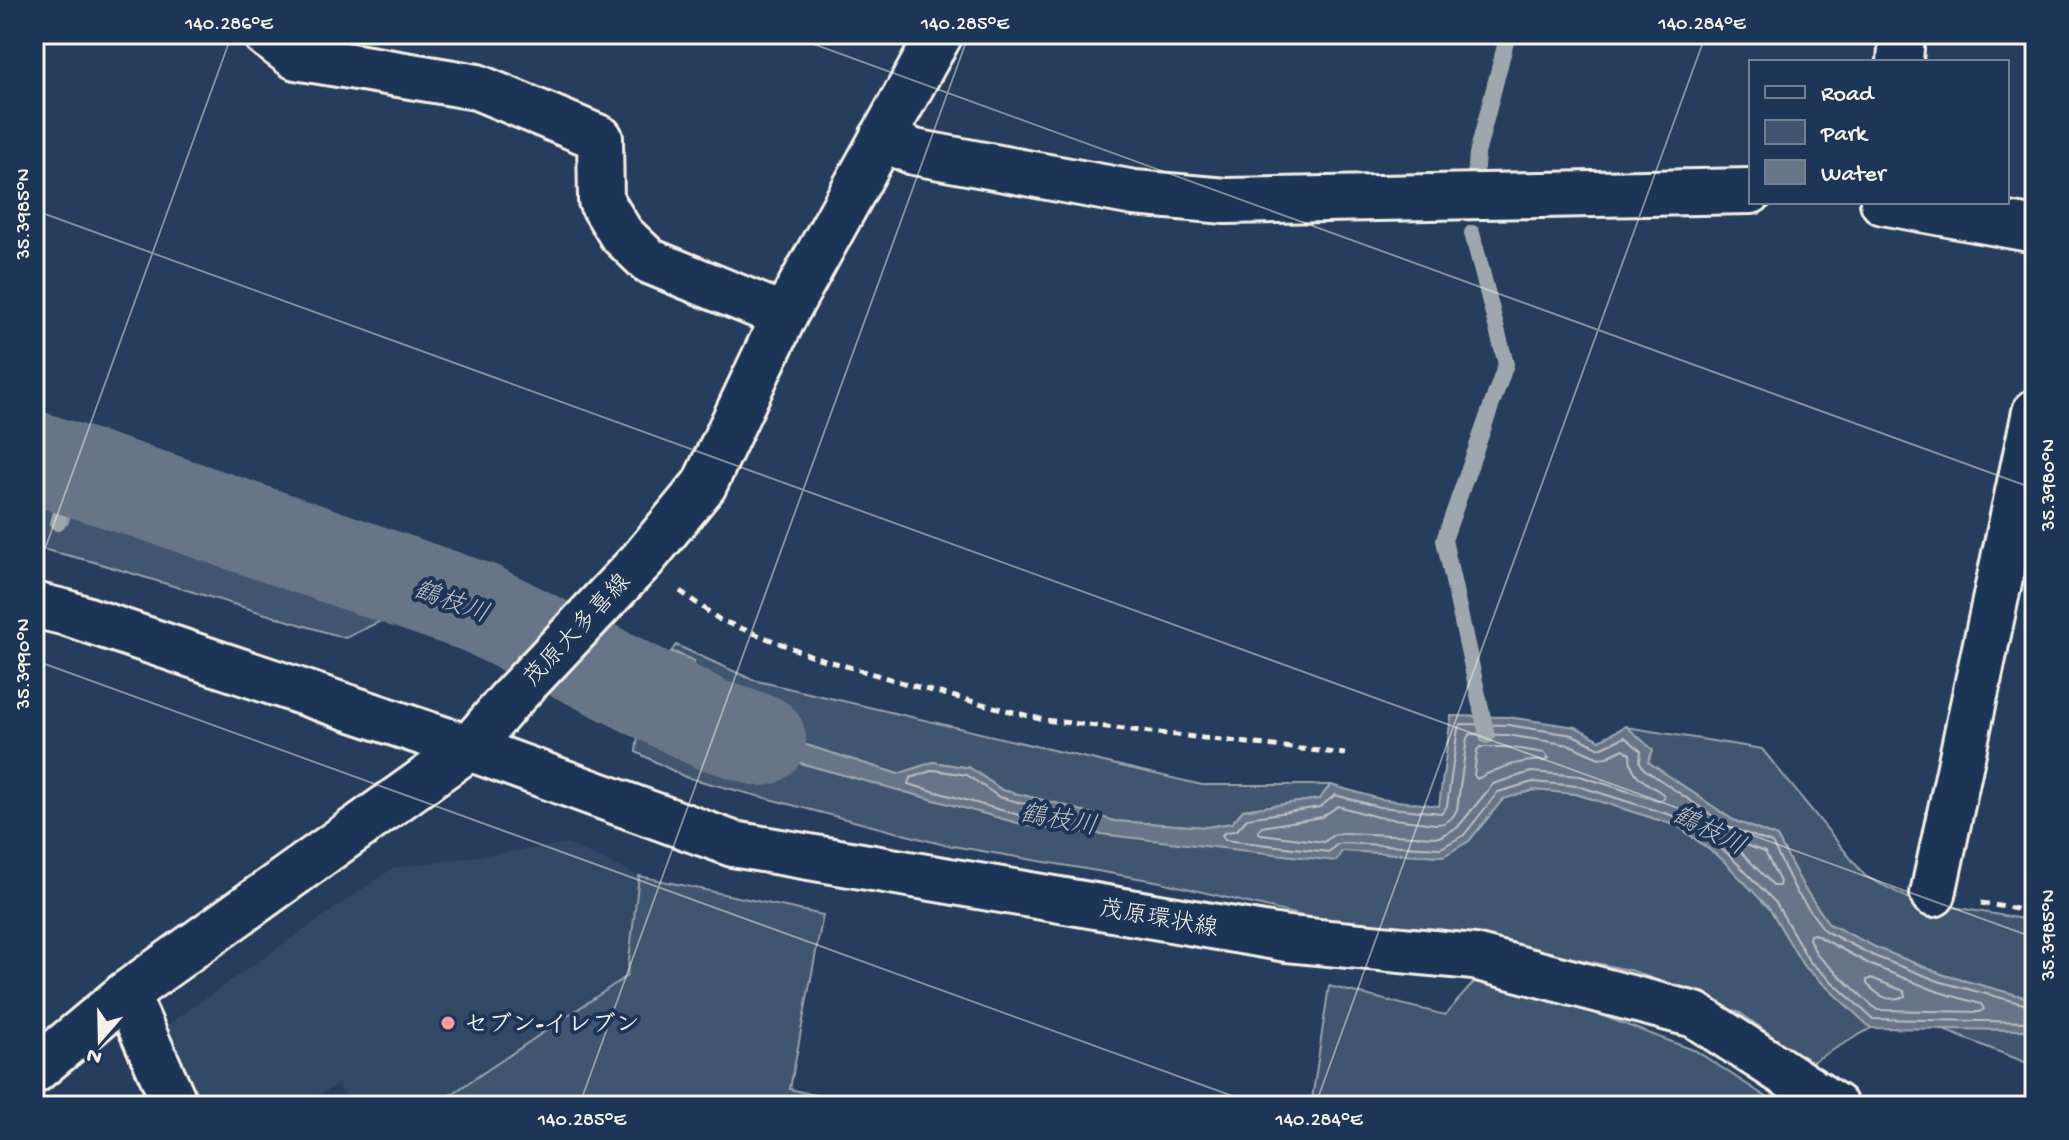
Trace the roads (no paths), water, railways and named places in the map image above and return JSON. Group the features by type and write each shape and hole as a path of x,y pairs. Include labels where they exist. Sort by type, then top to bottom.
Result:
{"main road":[{"path":"265,34 296,57 477,87 600,138 601,201 630,243 649,261 784,316"},
{"name":"茂原大多喜線","path":"35,1067 126,994 469,748 508,702 643,559 704,485 784,316 940,34"},
{"path":"1900,60 1902,34"},
{"path":"882,138 914,152 1118,190 1226,201 1749,191"},
{"path":"1894,204 2035,230"},
{"path":"1933,894 2035,412"},
{"name":"茂原環状線","path":"34,605 67,613 469,748 733,844 1287,939 1474,957 1695,1015 1835,1106"},
{"path":"126,994 176,1106"}],"water":[{"path":"671,651 694,661 688,678 709,708 746,726 898,774 933,762 970,768 1002,790 1114,821 1207,827 1232,823 1243,810 1319,799 1331,785 1380,799 1439,806 1451,716 1508,717 1576,727 1600,740 1626,726 1653,750 1648,762 1733,820 1777,837 1804,888 1829,924 1877,948 1944,975 2035,1000 2035,1030 1871,1028 1803,965 1770,909 1723,860 1678,826 1576,794 1534,790 1503,799 1469,841 1443,856 1342,851 1336,861 1029,826 640,719 646,678"}],"waterway":[{"path":"1475,178 1477,154 1508,34"},
{"path":"1472,233 1506,364 1444,540 1487,736"},
{"name":"鶴枝川","path":"34,457 479,608 710,724 760,740"},
{"path":"58,523 74,470"}],"place":[{"name":"セブン-イレブン","path":"448,1023"}]}
